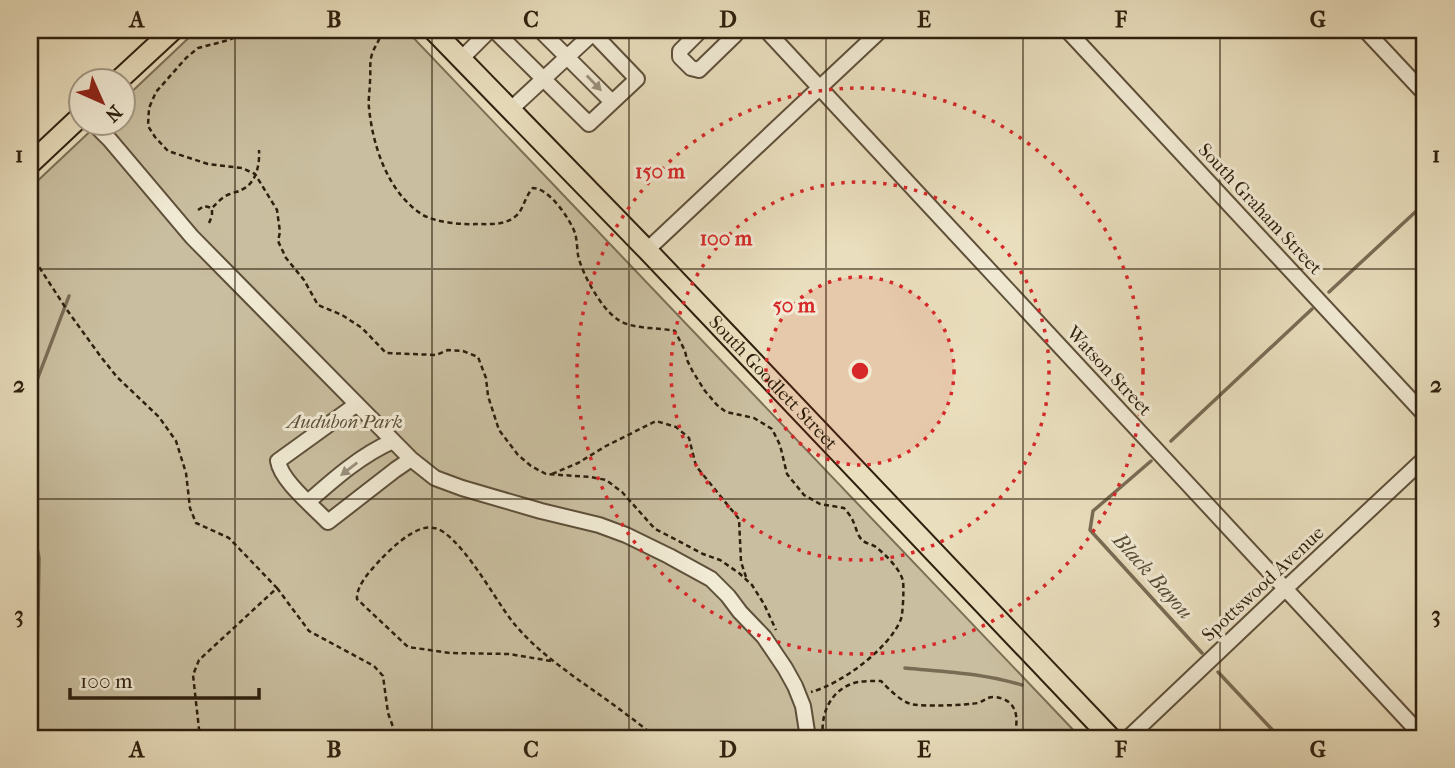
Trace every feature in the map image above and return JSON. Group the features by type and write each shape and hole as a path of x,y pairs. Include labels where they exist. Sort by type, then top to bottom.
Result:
{"main road":[{"path":"134,66 173,30"},
{"name":"South Goodlett Street","path":"433,30 647,250 1111,738"},
{"path":"30,163 66,130"}],"street":[{"path":"461,59 492,30 544,79 589,124 637,79 591,31 568,57 544,79 511,109"},
{"path":"540,30 612,102"},
{"path":"701,30 680,51 680,57 691,68 699,70 735,35 735,30"},
{"name":"Watson Street","path":"766,30 1424,738"},
{"path":"647,250 881,30"},
{"name":"South Graham Street","path":"1067,30 1425,415"},
{"path":"1365,30 1425,94"},
{"path":"106,136 192,237 411,459 435,478 541,511 599,525 669,555 711,579 764,637 780,660 803,706 808,738"},
{"path":"357,404 278,461 278,466 285,476 308,502 328,522 411,459"},
{"path":"308,502 359,460 393,441"},
{"name":"Spottswood Avenue","path":"1128,738 1425,458"}],"path":[{"path":"250,30 229,40 198,48 156,92 149,108 148,127 168,151 208,164 242,168 255,174 276,210 280,232 278,241 286,258 318,305 342,315 362,328 386,353 436,355 448,350 463,351 478,357 499,430 518,455 547,474 607,480 622,492 654,529 720,560 752,585 776,627 777,634"},
{"path":"381,30 369,65 369,106 382,161 397,191 425,216 470,225 494,225 514,217 533,188 539,188 548,194 559,206 575,233 578,257 587,277 609,311 618,320 634,326 675,331 687,360 705,391 717,405 726,412 754,418 772,429 780,445 787,474 804,495 820,503 844,508 863,541 876,547 898,571 903,582 902,617 890,636 846,676 823,689 806,693"},
{"path":"209,223 212,208 228,194 244,190 251,183 258,168 259,150"},
{"path":"198,209 204,206 212,208"},
{"path":"30,253 101,357 117,377 159,418 176,441 186,473 190,508 196,523 229,538 276,588 309,631 374,666 383,676 388,713 397,738"},
{"path":"551,474 578,463 656,421 676,427 689,438 696,466 739,519 741,562 747,581"},
{"path":"551,661 509,654 450,653 408,647 357,599 356,594 375,566 394,546 420,529 435,528 458,544 510,619 551,661 657,738"},
{"path":"200,738 192,675 199,660 276,588"},
{"path":"823,738 822,719 828,702 841,690 857,682 881,681 911,704 978,703 990,697 1002,699 1013,706 1017,714 1017,730 1013,738"},
{"path":"835,682 841,690"}],"green space":[{"name":"Audubon Park","path":"197,30 406,30 1081,738 30,738 30,188 85,136 136,136 136,88"}],"waterway":[{"name":"Black Bayou","path":"1329,292 1425,203"},
{"path":"30,405 69,296"},
{"name":"Black Bayou","path":"1171,441 1312,309"},
{"name":"Black Bayou","path":"1151,461 1093,511 1090,530 1202,653"},
{"path":"30,511 39,558 37,675 30,682"},
{"path":"905,668 978,675 1022,685"},
{"name":"Black Bayou","path":"1218,672 1280,738"}]}
